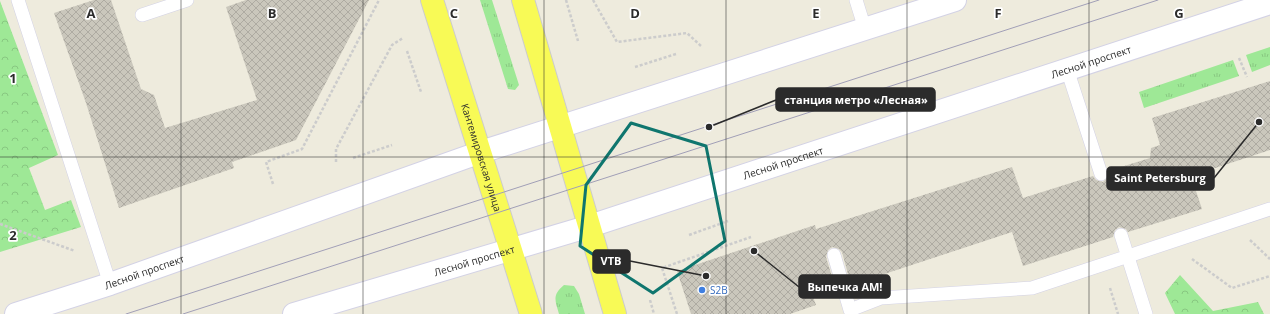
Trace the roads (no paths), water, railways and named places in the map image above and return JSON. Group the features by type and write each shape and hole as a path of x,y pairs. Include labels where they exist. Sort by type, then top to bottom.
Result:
{"main road":[{"name":"Кантемировская улица","path":"432,0 532,314"},
{"path":"523,0 615,314"},
{"name":"Лесной проспект","path":"16,314 110,284 481,152 955,0"},
{"name":"Лесной проспект","path":"294,314 590,226 1270,3"}],"lane":[{"path":"18,0 110,284"},
{"path":"142,15 187,0"},
{"path":"856,0 865,29"},
{"path":"1068,69 1101,174"},
{"path":"834,255 844,312 881,298 1032,288 1270,209"},
{"path":"1121,235 1146,314"}],"tram line":[{"path":"126,314 1099,0"},
{"path":"183,314 1158,0"}],"place":[{"name":"Saint Petersburg","path":"1259,122"},
{"name":"станция метро «Лесная»","path":"709,127"},
{"name":"Выпечка АМ!","path":"754,251"},
{"name":"VTB","path":"706,276"},
{"name":"S2B","path":"702,290"}]}
